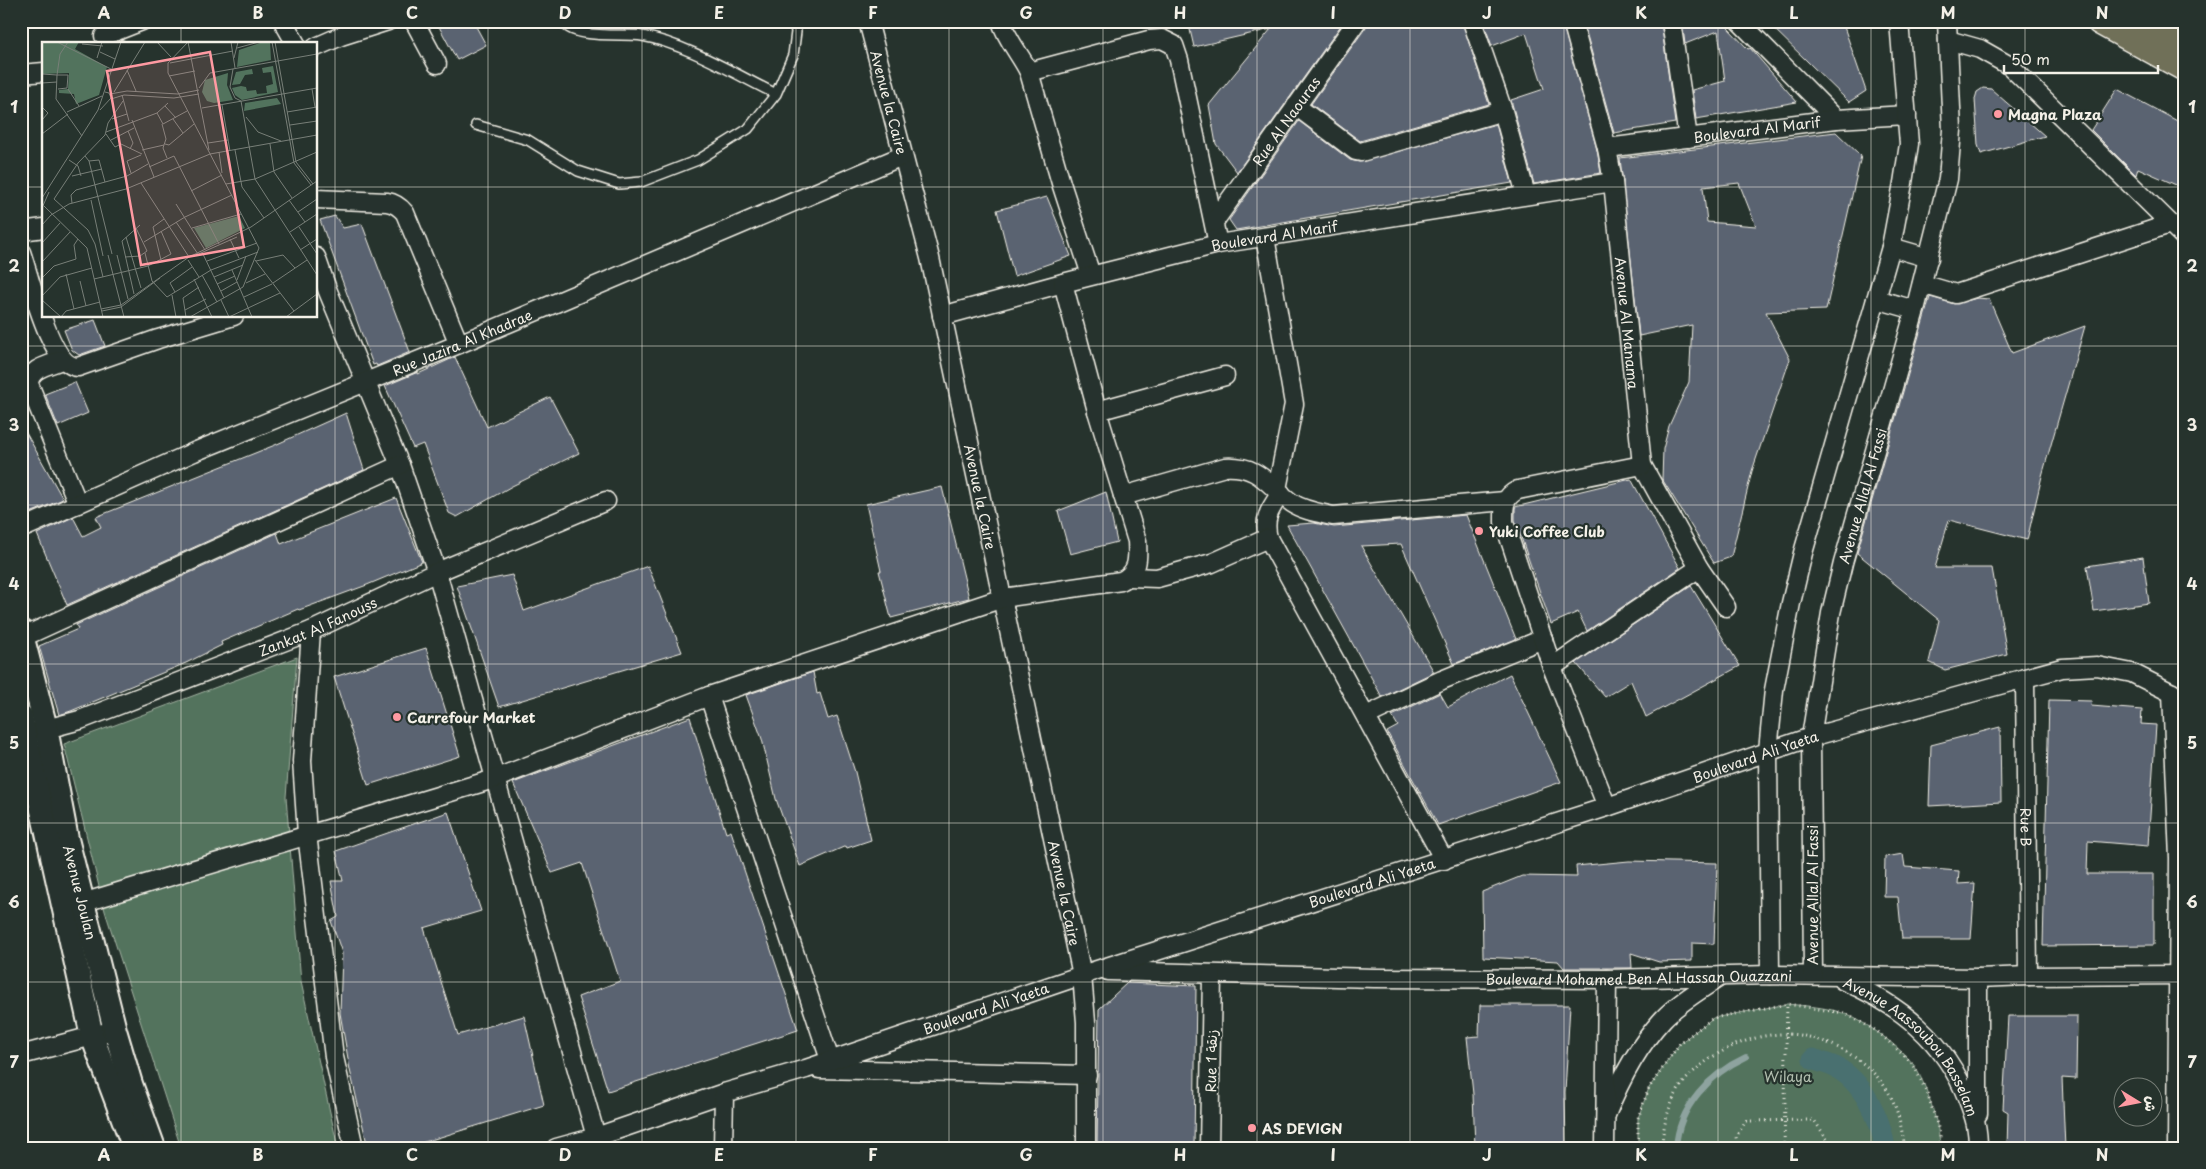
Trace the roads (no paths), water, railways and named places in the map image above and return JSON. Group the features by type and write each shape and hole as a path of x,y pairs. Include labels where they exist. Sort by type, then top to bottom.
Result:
{"main road":[{"path":"2101,21 2185,67"},
{"path":"2154,21 2185,37"}],"street":[{"path":"104,34 142,21"},
{"path":"283,21 295,42"},
{"path":"318,45 388,21"},
{"path":"414,21 437,64"},
{"name":"Avenue la Caire","path":"868,21 930,258 1003,598 1088,973 1086,1148"},
{"path":"1001,21 1007,37 1029,72 1061,183 1091,275"},
{"name":"Rue Al Naouras","path":"1214,222 1357,21"},
{"path":"1472,21 1503,111 1526,195"},
{"name":"Avenue Al Manama","path":"1572,21 1607,148 1613,182 1642,465 1699,568 1726,607"},
{"path":"1671,21 1688,138"},
{"path":"1739,21 1836,119"},
{"path":"1770,975 1768,752 1774,690 1791,603 1891,247 1909,144 1899,21"},
{"name":"Avenue Allal Al Fassi","path":"1812,975 1811,737 1831,613 1843,563 1915,310 1948,179 1952,130 1947,21"},
{"path":"1029,72 1149,40 1162,39 1174,45 1179,60 1218,244"},
{"path":"1948,40 1980,49 2010,66 2185,238"},
{"path":"21,74 42,72"},
{"path":"1296,106 1356,151 1360,152 1369,151 1503,111"},
{"name":"Boulevard Al Marif","path":"1607,148 1836,119 1907,116"},
{"name":"Rue Jazira Al Khadrae","path":"21,529 194,452 459,344 902,156"},
{"name":"Boulevard Al Marif","path":"942,316 1091,275 1218,244 1613,182"},
{"path":"318,199 387,202 398,205 402,209 408,219 459,344"},
{"path":"1922,284 1956,294 2170,224"},
{"path":"21,231 42,228"},
{"path":"1265,237 1294,404 1279,491 1266,515 1265,528 1268,538 1444,860"},
{"path":"1891,247 1929,258"},
{"path":"21,252 42,318"},
{"path":"318,268 322,290 400,465 437,572 596,1137"},
{"path":"1063,283 1097,412 1137,541 1138,555 1135,569 1130,577"},
{"path":"1876,299 1915,310"},
{"path":"42,318 56,351 62,360 68,366 78,367 158,339 227,318"},
{"path":"62,360 35,371 29,378 29,384 78,504"},
{"path":"1097,412 1225,376"},
{"path":"22,635 400,465"},
{"path":"1607,806 1552,667 1504,522 1505,500 1510,494 1518,490 1642,465"},
{"path":"1123,496 1225,467 1238,466 1258,473 1293,504 1312,512 1333,516 1505,500"},
{"name":"Zankat Al Fanouss","path":"31,727 80,720 310,631 437,572 606,502"},
{"path":"74,906 494,778 709,696 1003,598 1121,581 1130,577 1157,578 1212,563 1268,538"},
{"path":"1552,667 1699,568"},
{"path":"310,631 302,761 307,834 334,1057 354,1148"},
{"name":"Avenue Joulan","path":"22,635 31,727 74,906 131,1084 154,1148"},
{"path":"1366,716 1468,668 1543,639"},
{"name":"Boulevard Ali Yaeta","path":"556,1148 596,1137 724,1092 806,1068 1088,973 1444,860 1811,737 2025,678 2062,668 2097,666 2132,674 2172,692 2185,706"},
{"name":"Rue B","path":"2025,678 2028,976"},
{"path":"2172,692 2179,858 2181,976 2177,1148"},
{"path":"709,696 830,1060"},
{"name":"Avenue Joulan","path":"74,906 92,1036 134,1148"},
{"name":"Boulevard Mohamed Ben Al Hassan Ouazzani","path":"1088,973 1374,978 1607,979 1770,975 1978,978 2028,976 2181,976"},
{"name":"Rue 1 زنقة","path":"1209,1148 1212,975"},
{"path":"1606,1115 1623,1076 1640,1048 1663,1019 1721,976"},
{"name":"Avenue Aassoubou Basselam","path":"1833,976 1870,992 1899,1010 1946,1055 1964,1088 1978,1127"},
{"name":"Avenue Aassoubou Basselam","path":"1978,978 1978,1148"},
{"path":"1605,1148 1607,979"},
{"path":"21,1055 115,1030"},
{"path":"806,1068 1087,1076"},
{"path":"723,1148 724,1092"}],"lane":[{"path":"562,21 571,30 581,33 639,35 654,38 674,45 776,94"},
{"path":"476,125 528,140 578,171 618,184 641,182 698,160 748,129 776,94 793,55 796,32 794,21"}],"waterway":[{"path":"1676,1148 1678,1133 1683,1119 1699,1093 1721,1072 1746,1057"},
{"path":"1813,1059 1835,1067 1854,1081 1875,1113 1885,1148"}],"place":[{"name":"Magna Plaza","path":"1998,114"},
{"name":"Yuki Coffee Club","path":"1479,531"},
{"name":"Carrefour Market","path":"397,717"},
{"name":"AS DEVIGN","path":"1252,1128"}],"park label":[{"name":"Wilaya","path":"1788,1076"}]}
